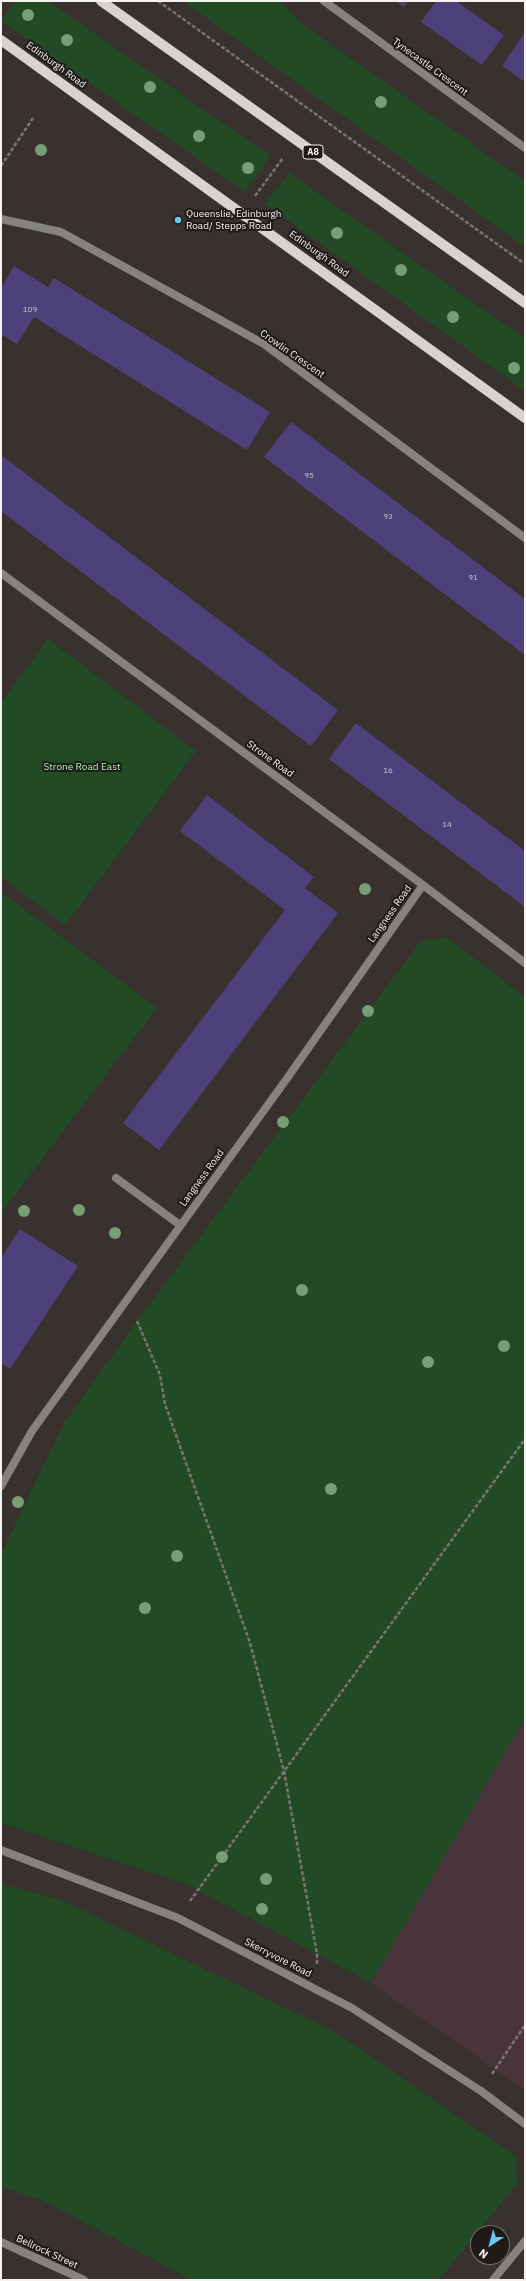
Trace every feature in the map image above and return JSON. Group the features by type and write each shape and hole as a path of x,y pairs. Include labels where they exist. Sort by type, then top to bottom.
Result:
{"main road":[{"name":"A8","path":"101,1 525,303"},
{"name":"Edinburgh Road","path":"1,40 525,418"}],"street":[{"name":"Tynecastle Crescent","path":"324,1 525,148"},
{"name":"Crowlin Crescent","path":"1,219 61,232 264,344 525,538"},
{"name":"Strone Road","path":"1,573 423,885 525,963"},
{"name":"Langness Road","path":"1,1486 32,1431 423,885"},
{"path":"116,1178 180,1225"},
{"name":"Skerryvore Road","path":"1,1850 178,1918 352,2008 481,2091 525,2124"},
{"path":"493,2280 525,2240"},
{"name":"Bellrock Street","path":"1,2242 84,2280"}],"path":[{"path":"158,1 525,264"},
{"path":"1,166 33,118"},
{"path":"242,214 296,140"},
{"path":"128,1297 160,1376 165,1404 250,1643 284,1771 317,1954 317,1990"},
{"path":"178,1918 525,1439"},
{"path":"481,2091 525,2025"}],"shaded area":[{"path":"525,1718 525,2090 371,1983"}],"green space":[{"path":"16,1 48,1 270,156 245,192 1,21"},
{"path":"183,1 279,1 302,24 525,181 525,247"},
{"path":"289,173 525,339 525,391 265,204"},
{"name":"Strone Road East","path":"48,639 196,751 65,925 1,877 1,703"},
{"path":"1,892 157,1008 1,1213"},
{"path":"446,937 525,997 525,1718 371,1983 186,1884 1,1823 1,1554 64,1423 137,1321 420,942"},
{"path":"1,1884 59,1899 333,2031 516,2156 517,2184 484,2225 470,2225 470,2242 439,2280 192,2280 44,2201 1,2187"}],"building":[{"path":"395,1 408,1 404,7"},
{"path":"436,1 456,1 504,35 482,65 421,22"},
{"path":"523,35 525,36 525,82 502,66"},
{"path":"14,266 48,287 54,278 270,412 247,450 34,317 17,344 1,334 1,288"},
{"path":"291,422 525,599 525,655 264,457"},
{"path":"1,455 338,710 311,746 1,511"},
{"path":"356,723 525,851 525,907 329,759"},
{"path":"207,795 314,877 305,888 338,913 159,1150 123,1123 285,910 180,831"},
{"path":"20,1229 78,1266 10,1369 1,1363 1,1258"}],"place":[{"name":"Queenslie, Edinburgh Road/ Stepps Road","path":"178,220"}]}
